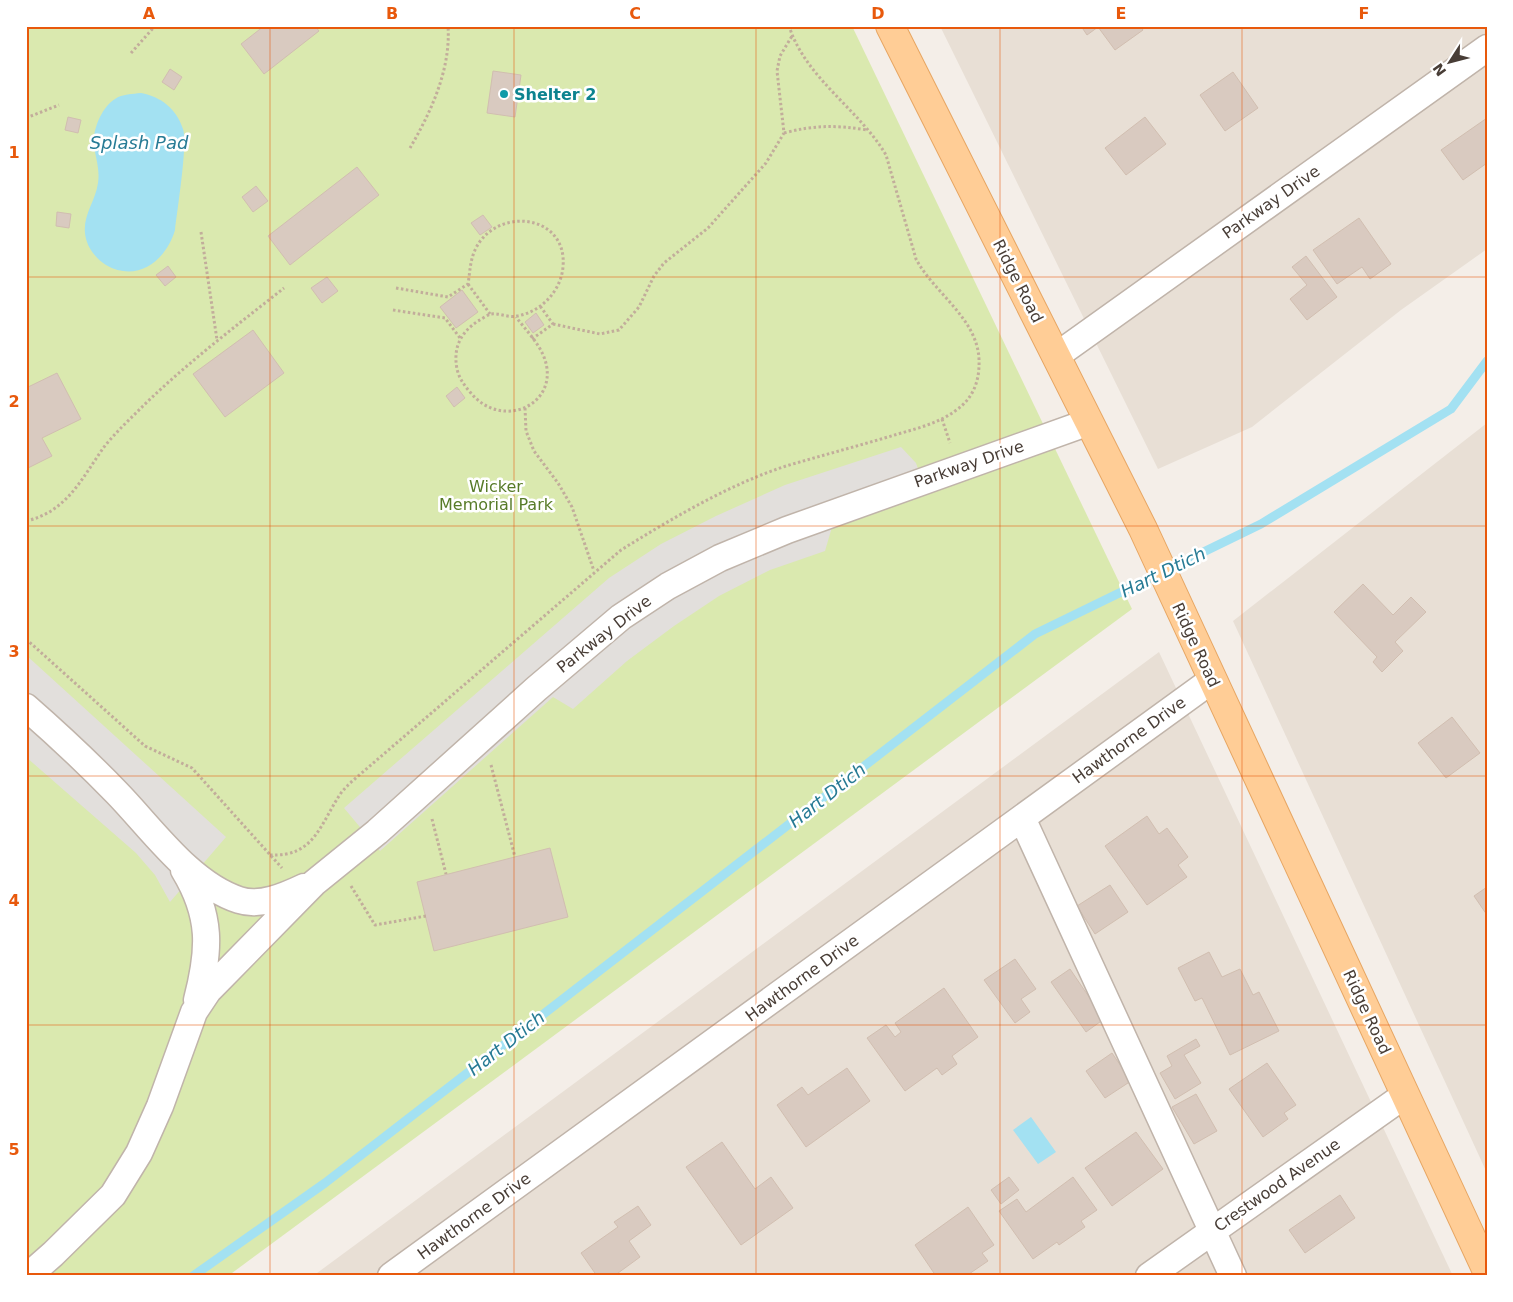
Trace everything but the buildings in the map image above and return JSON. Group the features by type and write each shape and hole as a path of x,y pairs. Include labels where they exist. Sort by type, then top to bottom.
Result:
{"main road":[{"name":"Ridge Road","path":"890,26 1143,529 1487,1271"}],"street":[{"name":"Parkway Drive","path":"1056,356 1487,48"},
{"name":"Parkway Drive","path":"307,886 337,866 621,617 668,586 720,558 844,508 1089,422"},
{"name":"Hawthorne Drive","path":"392,1276 1212,680"},
{"path":"26,707 80,754 208,886 240,900 266,901 307,886"},
{"path":"1022,818 1233,1276"},
{"path":"28,1276 113,1195 139,1154 150,1130 194,1012 206,966 206,925 196,889 173,852"},
{"path":"194,1012 208,991 307,886"},
{"name":"Crestwood Avenue","path":"1149,1276 1405,1094"}],"path":[{"path":"131,53 156,26"},
{"path":"410,148 435,98 446,55 448,26"},
{"path":"270,855 282,856 309,845 318,834 343,791 594,571 621,550 712,498 784,467 942,419 967,401 976,388 979,375 979,358 976,342 970,328 924,274 916,259 886,155 878,141 818,76 792,36 789,26"},
{"path":"540,306 553,324 600,334 619,330 639,307 654,276 664,263 722,214 766,163 784,133 777,71 780,56 792,36"},
{"path":"26,118 58,105"},
{"path":"784,133 810,126 833,126 867,130"},
{"path":"490,314 468,284 471,260 481,241 502,224 510,221 529,221 553,234 563,256 559,286 540,306 516,317 490,314 466,330 460,338 456,352 458,374 475,398 483,405 500,411 516,411 525,408 538,397 546,380 544,358 516,317"},
{"path":"201,232 217,341"},
{"path":"396,288 448,297 468,284"},
{"path":"26,520 47,514 62,504 79,486 104,447 120,428 159,390 284,288"},
{"path":"393,310 445,318 460,338"},
{"path":"532,339 553,324"},
{"path":"525,408 526,431 532,446 572,507 594,571"},
{"path":"26,638 145,746 192,768 270,855 307,886"},
{"path":"484,736 515,857"},
{"path":"425,789 446,874"},
{"path":"337,866 375,925 426,916"}],"shaded area":[{"path":"940,26 1487,26 1487,249 1401,310 1252,427 1158,469"},
{"path":"1487,423 1487,1173 1233,621"},
{"path":"901,447 916,463 926,492 832,527 825,551 770,570 719,596 627,661 573,709 553,697 380,851 344,808 609,578 661,544 716,516 785,485"},
{"path":"1159,652 1453,1276 313,1276"},
{"path":"26,655 226,837 170,902 155,875 136,853 26,757"}],"green space":[{"name":"Wicker Memorial Park","path":"26,26 852,26 1132,609 228,1276 26,1276"}],"water":[{"name":"Splash Pad","path":"141,93 155,97 172,109 183,129 183,162 175,230 165,251 149,266 139,270 117,270 97,258 90,249 85,234 86,219 98,183 94,140 96,126 102,113 110,103 124,95"},
{"path":"1031,1117 1056,1152 1038,1164 1013,1130"}],"waterway":[{"name":"Hart Dtich","path":"193,1276 325,1183 1035,634 1261,524 1451,409 1487,361"}],"place":[{"name":"Shelter 2","path":"504,94"}]}
